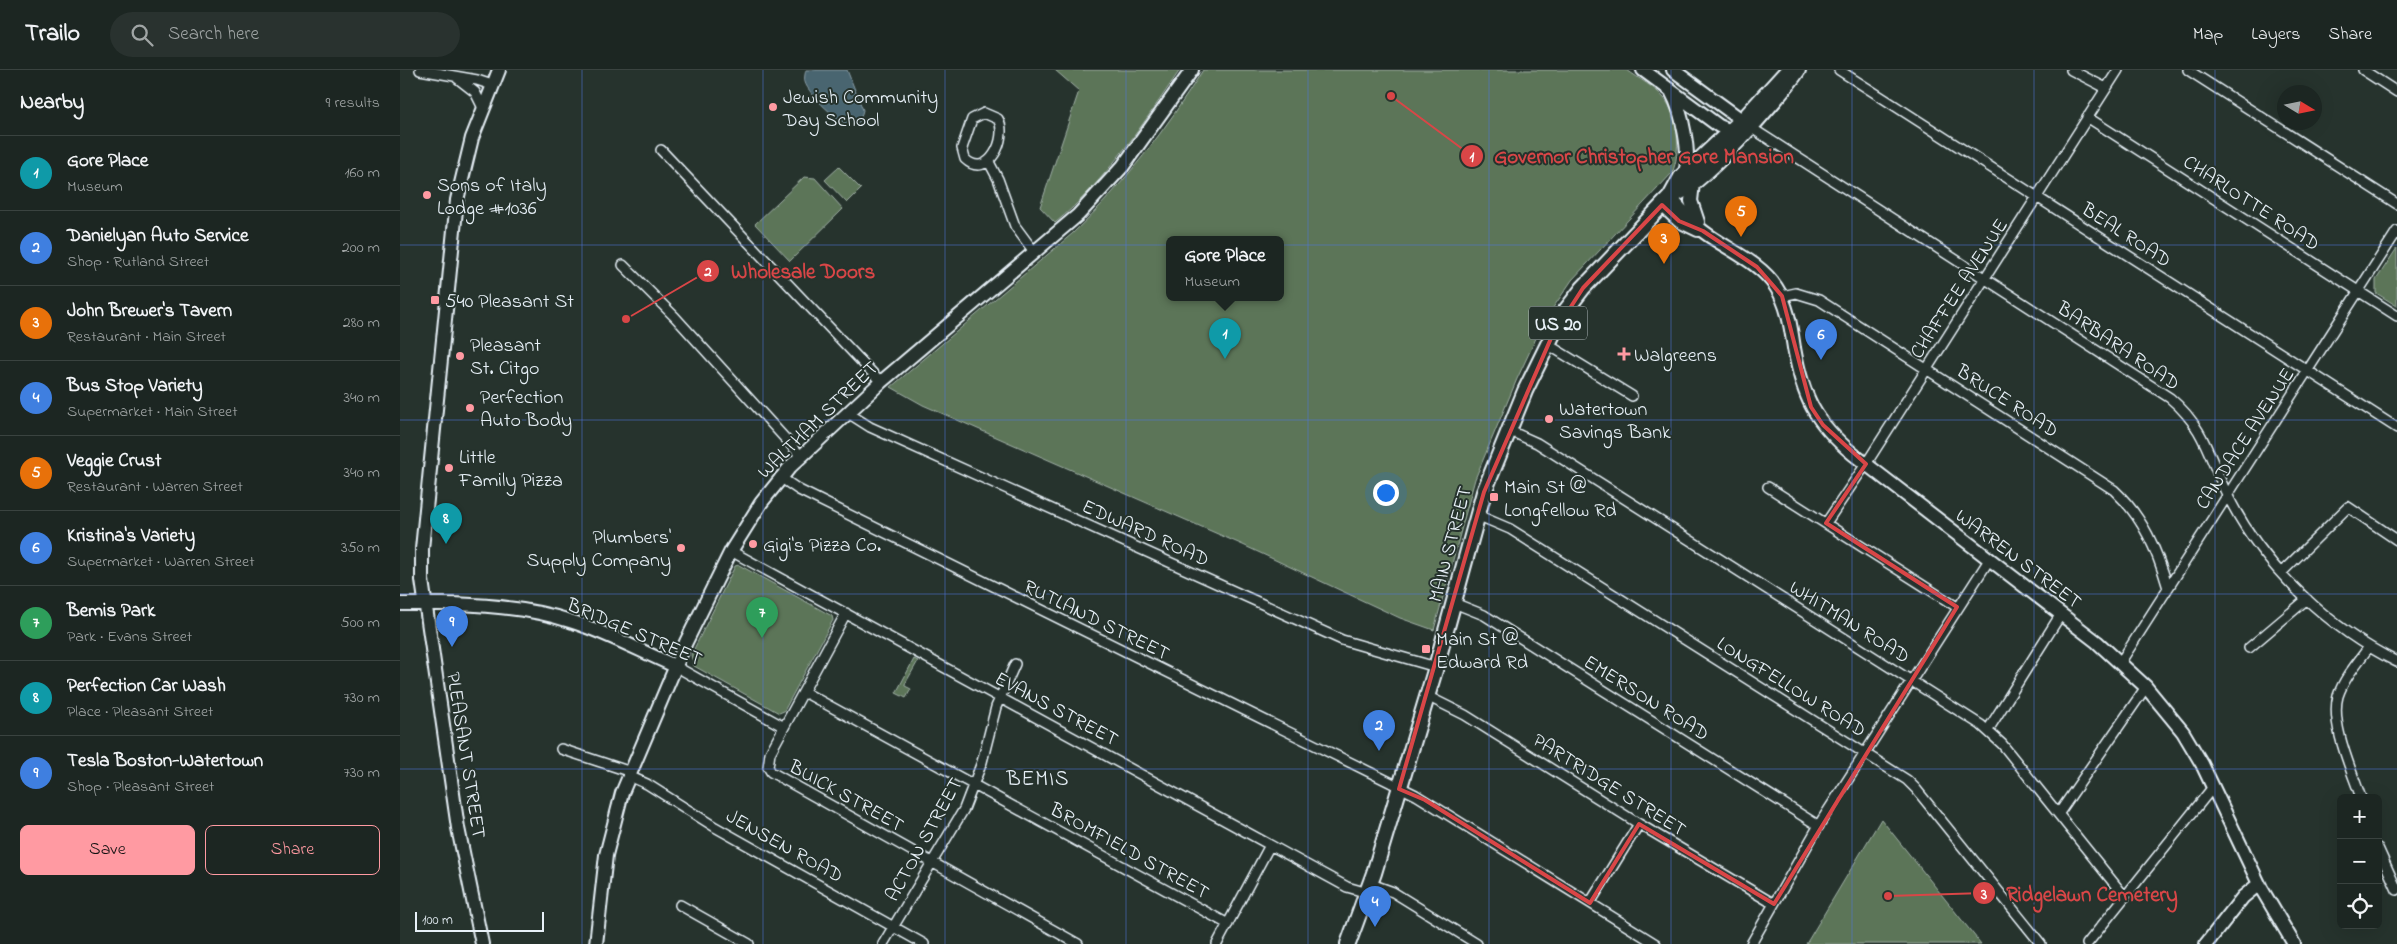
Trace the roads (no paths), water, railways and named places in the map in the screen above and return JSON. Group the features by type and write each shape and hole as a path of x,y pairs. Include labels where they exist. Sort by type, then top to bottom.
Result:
{"main road":[{"name":"MAIN STREET","path":"1348,944 1369,889 1436,667 1477,515 1508,430 1548,344 1564,314 1583,288 1666,201 1678,194 1689,178 1731,131 1746,124 1788,70"},
{"name":"MAIN STREET","path":"1689,178 1746,124 1798,70"}],"street":[{"path":"420,70 492,85"},
{"name":"PLEASANT STREET","path":"482,944 455,814 422,580 422,542 451,239 464,168 482,108 499,70"},
{"name":"WALTHAM STREET","path":"596,944 606,855 618,807 675,666 731,551 751,517 780,477 881,382 1078,215 1112,179 1192,70"},
{"path":"1643,70 1714,122 1731,131"},
{"path":"1673,70 1746,124"},
{"name":"BEAL ROAD","path":"1839,70 2397,428"},
{"path":"2071,70 2106,88"},
{"name":"CHAFFEE AVENUE","path":"1826,523 1866,464 2118,70"},
{"path":"2188,70 2397,204"},
{"path":"2363,70 2397,92"},
{"path":"453,76 472,88 479,98 482,108"},
{"path":"1671,91 1679,108 1692,204 1703,231"},
{"path":"984,113 995,115 1002,127 994,154 989,162 980,165 972,164 965,159 962,148 972,119 984,113"},
{"name":"CHARLOTTE ROAD","path":"2087,117 2397,316"},
{"name":"BARBARA ROAD","path":"1746,124 2113,360 2175,402 2203,436 2228,496 2250,532 2281,573 2307,599 2340,627 2397,662"},
{"path":"661,150 881,382"},
{"path":"989,162 998,179 1015,226 1035,253"},
{"name":"WARREN STREET","path":"1666,201 1703,231 1765,274 1782,296 1791,330 1798,370 1811,407 1823,425 1866,464 2061,614 2120,662 2146,687 2183,732 2213,787 2259,884 2294,944"},
{"name":"CANDACE AVENUE","path":"2120,662 2397,231"},
{"path":"623,265 675,317 801,456"},
{"name":"BRUCE ROAD","path":"1782,296 1796,293 1819,300 2114,490 2139,517 2162,564 2168,588"},
{"path":"1548,344 1632,396"},
{"name":"EDWARD ROAD","path":"848,413 870,427 1342,640 1436,667"},
{"name":"WHITMAN ROAD","path":"1508,430 1537,443 1988,730 2059,814 2125,897"},
{"name":"RUTLAND STREET","path":"780,477 808,494 1399,789 1425,800 1656,944"},
{"path":"1768,486 1957,607"},
{"path":"2281,573 2348,507 2397,540"},
{"name":"LONGFELLOW ROAD","path":"1477,515 1510,529 1902,777 1916,789 2041,944"},
{"name":"EVANS STREET","path":"731,551 1347,887 1393,892 1477,944"},
{"path":"1751,944 1818,826 1957,607 1989,560"},
{"path":"2249,648 2292,614 2307,599"},
{"name":"BRIDGE STREET","path":"400,604 452,603 558,617 591,628 675,666 784,727"},
{"name":"EMERSON ROAD","path":"1454,603 1484,615 1818,826"},
{"name":"BUICK STREET","path":"846,613 767,760 771,772 1078,944"},
{"path":"1988,730 2061,614"},
{"path":"2360,794 2341,735 2336,708 2343,686 2369,646"},
{"name":"ACTON STREET","path":"883,944 957,822 975,784 1000,697 1015,664"},
{"path":"2059,814 2146,687"},
{"name":"BROMFIELD STREET","path":"804,692 1228,924"},
{"name":"PARTRIDGE STREET","path":"1427,696 1460,711 1639,824 1774,904"},
{"name":"JENSEN ROAD","path":"561,749 630,774 716,826 924,944"},
{"path":"2087,944 2213,787"},
{"path":"1590,903 1639,824"},
{"path":"1217,944 1270,845"},
{"path":"2382,857 2397,890"},
{"path":"2206,944 2243,898 2259,884"},
{"path":"680,905 749,944"}],"water":[{"path":"806,70 847,70 863,110 860,121 852,126 840,120 825,108 807,87 805,82"}],"place":[{"name":"Governor Christopher Gore Mansion","path":"1391,96"},
{"name":"Jewish Community Day School","path":"773,107"},
{"name":"Sons of Italy Lodge #1036","path":"427,195"},
{"name":"Veggie Crust","path":"1741,237"},
{"name":"John Brewer's Tavern","path":"1664,264"},
{"name":"540 Pleasant St","path":"435,300"},
{"name":"Wholesale Doors","path":"626,319"},
{"name":"Walgreens","path":"1624,354"},
{"name":"Pleasant St. Citgo","path":"460,356"},
{"name":"Gore Place","path":"1225,359"},
{"name":"Kristina's Variety","path":"1821,360"},
{"name":"Perfection Auto Body","path":"470,408"},
{"name":"Watertown Savings Bank","path":"1549,419"},
{"name":"Little Family Pizza","path":"449,468"},
{"name":"Main St @ Longfellow Rd","path":"1494,497"},
{"name":"Perfection Car Wash","path":"446,544"},
{"name":"Gigi's Pizza Co.","path":"753,544"},
{"name":"Plumbers' Supply Company","path":"681,548"},
{"name":"Bemis Park","path":"762,638"},
{"name":"Tesla Boston-Watertown","path":"452,647"},
{"name":"Main St @ Edward Rd","path":"1426,649"},
{"name":"Danielyan Auto Service","path":"1379,751"},
{"name":"Ridgelawn Cemetery","path":"1888,896"},
{"name":"Bus Stop Variety","path":"1375,927"}],"district":[{"name":"BEMIS","path":"1038,778"}]}
